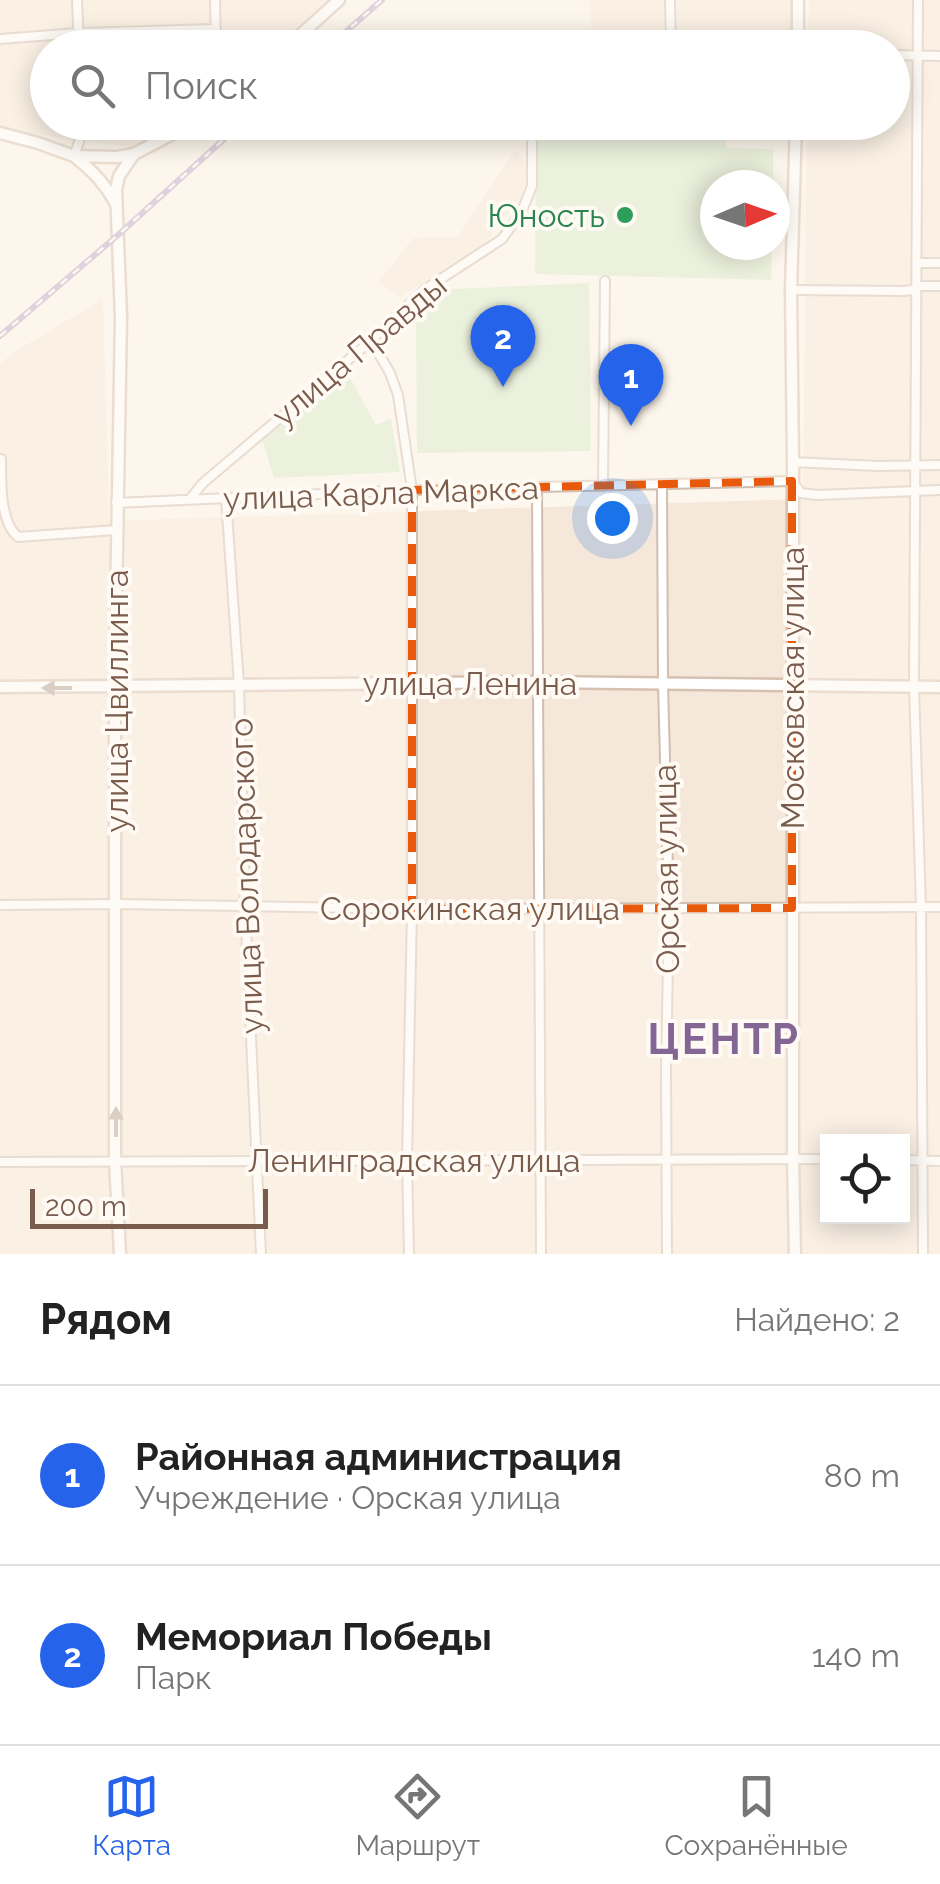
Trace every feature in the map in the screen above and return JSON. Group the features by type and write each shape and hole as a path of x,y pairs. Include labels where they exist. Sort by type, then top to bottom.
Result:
{"street":[{"path":"77,0 78,30"},
{"path":"170,30 216,29 215,0"},
{"path":"306,30 340,0"},
{"path":"670,0 671,30"},
{"path":"798,0 798,30"},
{"path":"918,0 914,686 921,907 923,1254"},
{"path":"0,39 30,36"},
{"path":"910,55 940,56"},
{"path":"0,133 74,156 93,170 116,204"},
{"path":"74,156 78,140"},
{"path":"74,156 117,158 161,140"},
{"name":"Московская улица","path":"795,140 791,290 795,1254"},
{"name":"улица Правды","path":"190,499 202,483 424,290 502,239 522,211 532,186 532,143"},
{"name":"улица Цвиллинга","path":"120,1254 115,1160 114,688 121,334 116,204 119,176 134,154"},
{"path":"918,263 940,263"},
{"path":"603,486 604,280"},
{"path":"791,290 904,291 918,286 940,286"},
{"path":"371,340 398,395 412,490 409,1254"},
{"path":"1,459 5,519 18,537 116,530"},
{"path":"793,462 940,465"},
{"name":"улица Карла Маркса","path":"116,503 412,490 792,481 801,492 817,495 940,490"},
{"name":"Орская улица","path":"662,484 662,684 669,909 667,1254"},
{"path":"537,487 542,1254"},
{"name":"улица Володарского","path":"226,498 239,686 261,1254"},
{"name":"улица Ленина","path":"0,687 538,682 940,687"},
{"name":"Сорокинская улица","path":"0,905 412,909 940,907"},
{"name":"Ленинградская улица","path":"0,1162 820,1159"},
{"path":"910,1160 940,1161"}],"highlighted area":[{"path":"792,481 792,908 412,909 412,490"}],"shaded area":[{"path":"0,0 328,0 294,30 30,30 30,133 0,129"},
{"path":"590,0 664,0 664,30 592,30"},
{"path":"677,0 793,0 792,30 677,30"},
{"path":"809,0 940,0 940,1254 0,1254 0,364 103,299 109,521 803,499 807,140 910,140 910,30 808,30"},
{"path":"80,140 172,140 159,151"},
{"path":"515,150 530,167 521,196 484,245 400,297 379,282 413,238 458,237"}],"green space":[{"name":"Юность","path":"536,140 726,140 726,148 773,149 773,170 700,170 700,260 772,260 771,280 535,274"},
{"path":"589,283 591,451 417,453 416,323 426,319 431,290"},
{"path":"347,372 376,425 391,419 400,472 274,478 262,439"}],"railway":[{"path":"348,30 382,0"},
{"path":"0,336 223,140"}],"place":[{"name":"Юность","path":"625,215"},
{"name":"Мемориал Победы","path":"503,387"},
{"name":"Районная администрация","path":"631,426"}],"district":[{"name":"ЦЕНТР","path":"724,1039"}]}
